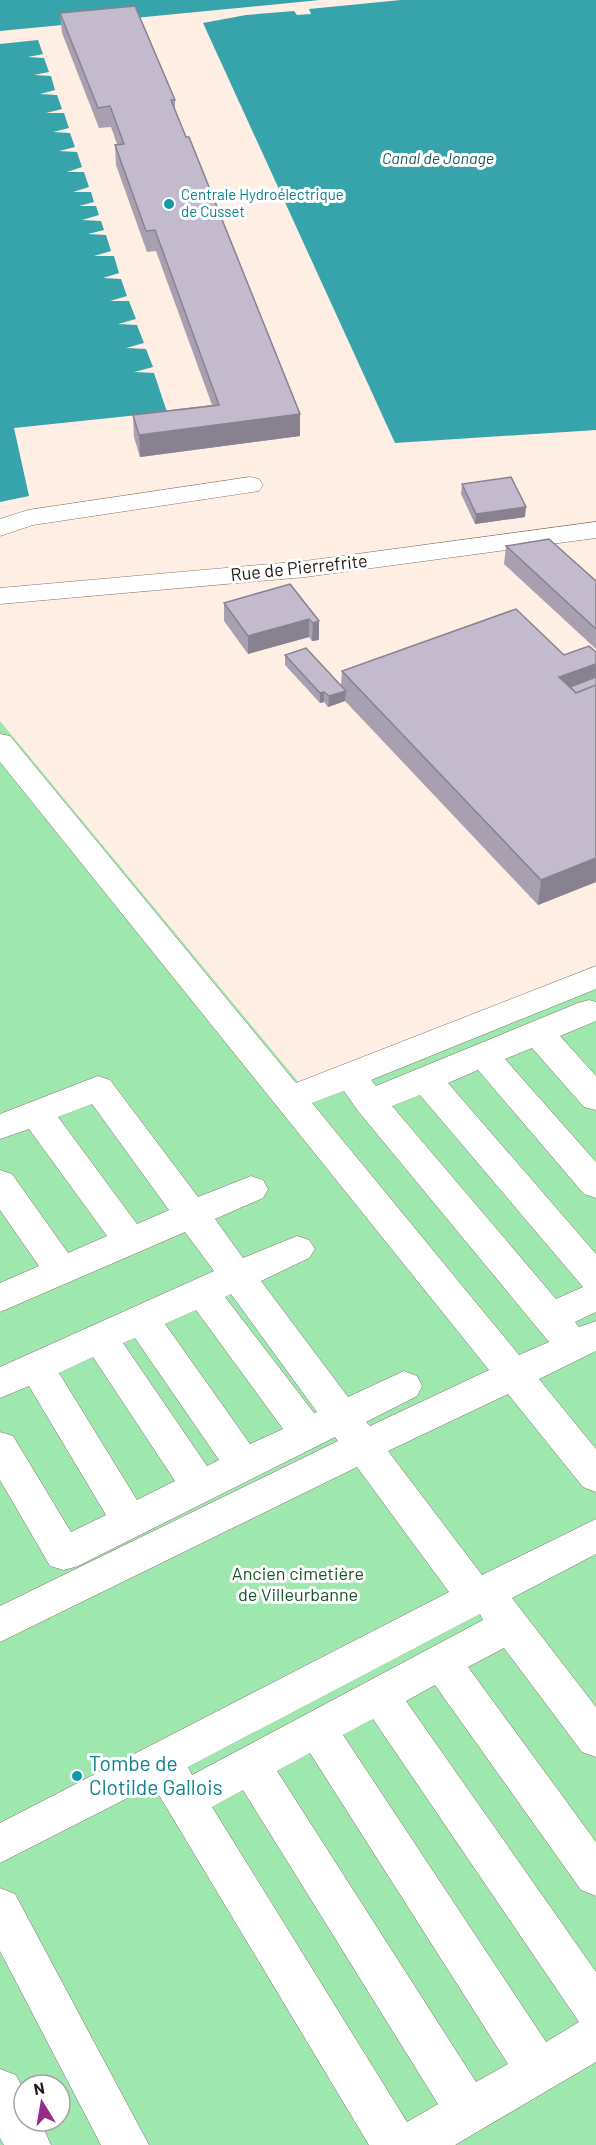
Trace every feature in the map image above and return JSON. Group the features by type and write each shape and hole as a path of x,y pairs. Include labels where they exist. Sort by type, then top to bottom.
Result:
{"lane":[{"path":"0,528 28,518 250,485"},
{"name":"Rue de Pierrefrite","path":"0,596 305,569 596,530"},
{"path":"0,743 596,1476"},
{"path":"290,1100 425,1079 537,1032 587,999"},
{"path":"360,1089 587,999"},
{"path":"537,1032 596,1098"},
{"path":"483,1055 596,1185"},
{"path":"425,1079 596,1278"},
{"path":"0,1127 98,1088 363,1446 480,1595 509,1625 596,1739"},
{"path":"360,1089 551,1318 585,1340"},
{"path":"36,1113 130,1241"},
{"path":"0,1183 61,1271"},
{"path":"0,1298 251,1189"},
{"path":"0,1383 297,1249"},
{"path":"202,1292 308,1434"},
{"path":"551,1318 596,1296"},
{"path":"141,1319 244,1465"},
{"path":"100,1338 200,1487"},
{"path":"0,1625 363,1446 585,1340"},
{"path":"36,1366 130,1522"},
{"path":"0,1448 64,1554 404,1386"},
{"path":"0,1844 596,1534"},
{"path":"185,1800 509,1625"},
{"path":"441,1662 596,1876"},
{"path":"379,1695 596,2009"},
{"path":"316,1728 539,2071"},
{"path":"161,1761 395,2145"},
{"path":"250,1764 469,2112"},
{"path":"0,1908 126,2145"},
{"path":"412,2145 596,2037"},
{"path":"0,2091 28,2145"}],"green space":[{"name":"Ancien cimetière de Villeurbanne","path":"0,721 300,1084 596,965 596,2145 0,2145"}],"water":[{"path":"0,0 320,0 0,31"},
{"name":"Canal de Jonage","path":"401,0 596,0 596,430 395,443 203,23 246,15 294,11 297,15 311,14 309,9"},
{"path":"38,40 43,54 28,57 44,58 49,72 34,75 51,76 55,90 40,94 57,95 62,109 46,113 64,113 69,128 53,132 70,133 75,147 59,151 77,152 82,167 67,172 84,172 89,187 73,192 91,192 94,202 79,206 96,206 99,215 82,220 101,221 104,230 88,234 106,235 111,251 94,256 114,256 119,273 103,278 121,279 127,296 110,301 129,301 136,319 118,324 137,325 144,343 126,348 146,349 153,367 134,372 154,373 167,412 14,428 29,496 0,502 0,44"}],"building":[{"name":"Centrale Hydroélectrique de Cusset","path":"135,6 175,100 171,100 186,137 189,137 300,414 139,435 133,415 219,405 155,230 146,231 115,145 124,144 110,106 98,108 60,13"},
{"path":"511,477 526,507 476,514 462,484"},
{"path":"549,539 596,581 596,629 506,546"},
{"path":"290,584 319,621 313,623 309,619 248,636 224,603"},
{"path":"516,609 564,655 589,646 596,652 596,664 559,677 576,693 596,685 596,858 541,880 342,671"},
{"path":"306,648 346,691 329,696 324,692 320,693 285,655"},
{"path":"596,677 596,685 576,693 570,687"}],"place":[{"name":"Centrale Hydroélectrique de Cusset","path":"169,204"},
{"name":"Tombe de Clotilde Gallois","path":"77,1776"}]}
